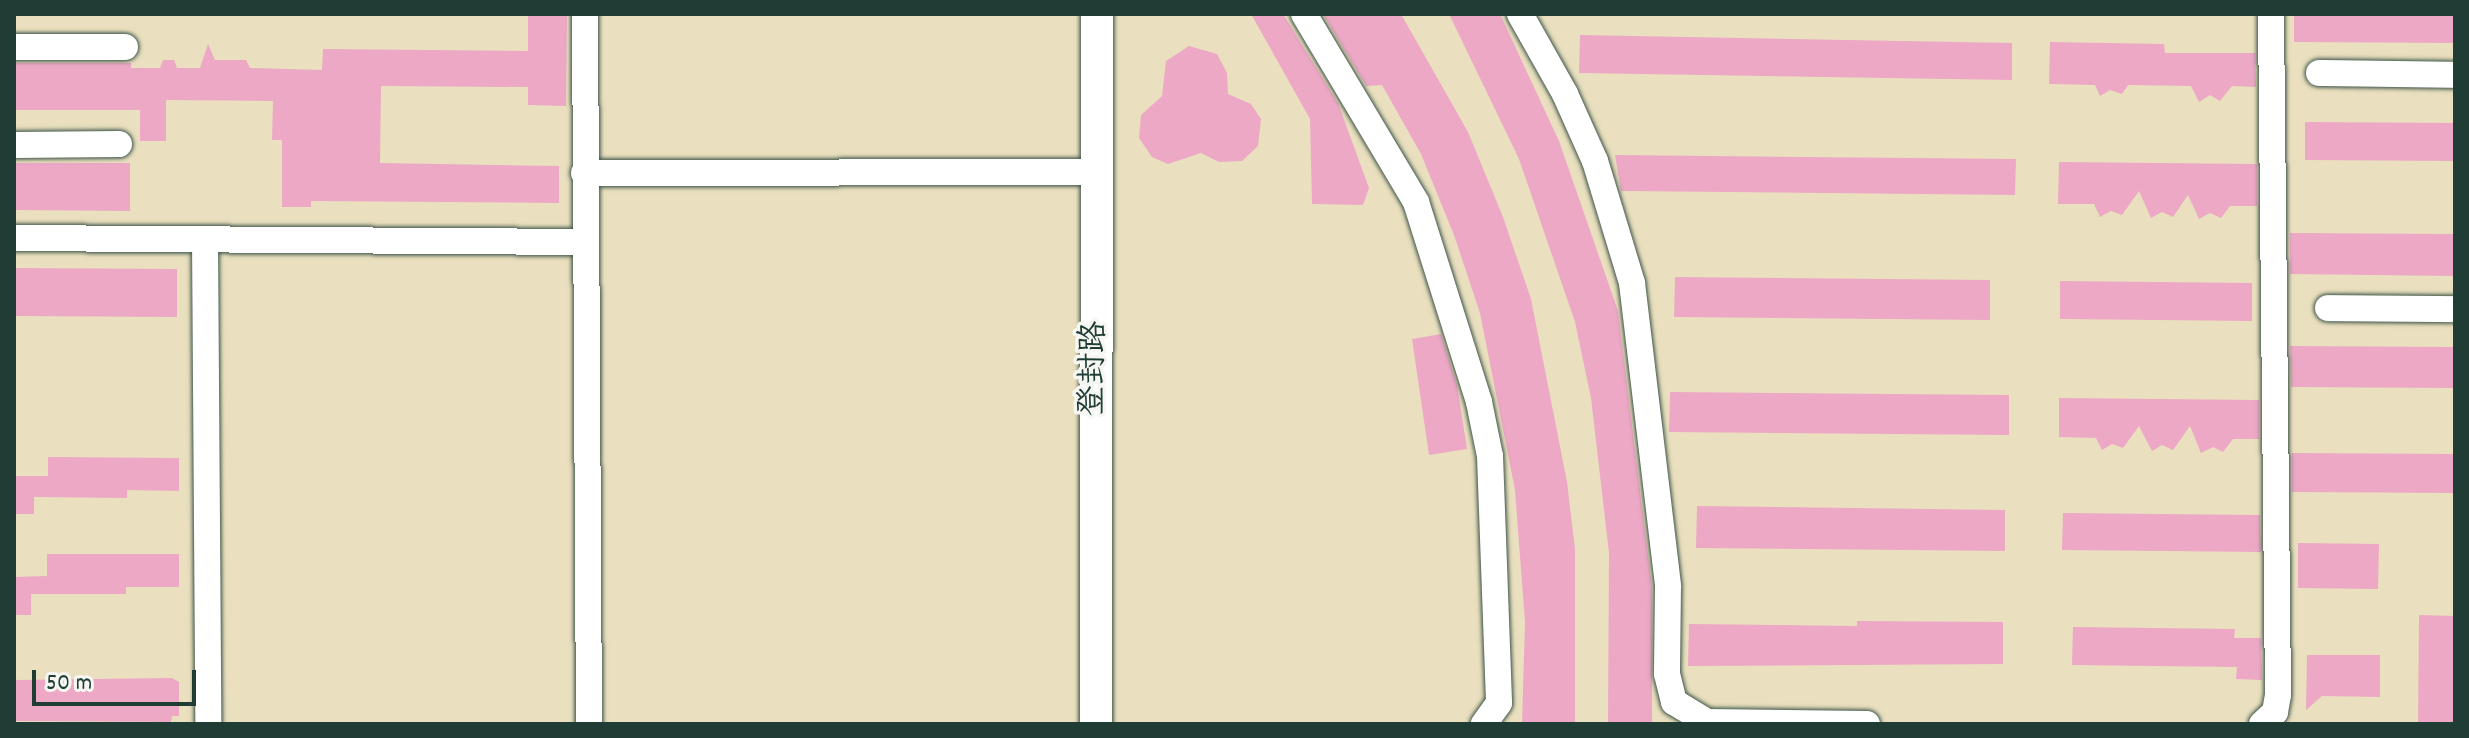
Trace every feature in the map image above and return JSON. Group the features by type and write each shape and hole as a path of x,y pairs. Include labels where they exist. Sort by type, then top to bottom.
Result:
{"main road":[{"name":"登封路","path":"1096,724 1097,14"}],"street":[{"path":"585,14 589,724"},
{"path":"1304,14 1416,202 1479,402 1490,456 1499,703 1484,724"},
{"path":"1520,14 1565,94 1595,161 1632,283 1668,587 1666,655 1674,702 1707,722 1867,724"},
{"path":"2262,724 2275,712 2278,695 2271,14"},
{"path":"14,47 125,47"},
{"path":"2319,73 2455,75"},
{"path":"14,145 119,144"},
{"path":"584,173 1098,172"},
{"path":"14,238 584,242"},
{"path":"205,239 208,724"},
{"path":"2328,308 2455,309"}],"building":[{"path":"528,14 567,14 566,106 528,105 528,87 381,86 380,163 559,166 559,203 311,201 311,207 282,207 282,140 272,140 273,101 166,100 166,141 140,141 140,110 14,110 14,63 131,63 131,68 160,68 163,60 174,60 177,68 200,68 208,44 215,60 246,60 250,68 322,70 323,49 528,51"},
{"path":"1251,14 1283,14 1338,103 1369,188 1363,205 1312,204 1310,119"},
{"path":"1323,14 1401,14 1468,132 1503,217 1531,299 1567,482 1575,549 1575,724 1522,724 1525,622 1515,490 1480,313 1454,235 1421,154 1382,85 1366,86"},
{"path":"1449,14 1500,14 1559,141 1618,311 1652,588 1652,724 1608,724 1609,553 1591,398 1575,322 1519,159"},
{"path":"2294,14 2455,14 2455,43 2294,42"},
{"path":"1580,35 2012,43 2012,80 1579,73"},
{"path":"2050,42 2164,44 2165,53 2255,53 2256,87 2232,86 2220,101 2210,95 2199,102 2191,86 2128,85 2122,94 2110,90 2100,96 2095,85 2049,84"},
{"path":"1189,46 1217,54 1227,73 1228,94 1251,104 1261,119 1258,146 1242,161 1219,162 1201,153 1168,164 1152,157 1139,138 1141,115 1162,96 1166,61"},
{"path":"2305,122 2455,123 2454,161 2305,160"},
{"path":"1615,155 2016,159 2015,195 1621,191"},
{"path":"2059,162 2257,164 2257,206 2230,206 2221,218 2210,213 2199,219 2188,195 2173,217 2162,212 2151,218 2139,191 2122,215 2111,211 2100,217 2094,204 2058,204"},
{"path":"14,163 130,163 130,211 14,210"},
{"path":"2290,233 2455,234 2455,276 2290,274"},
{"path":"14,268 177,269 177,317 14,316"},
{"path":"1675,277 1990,280 1990,320 1674,317"},
{"path":"2060,281 2252,283 2252,321 2060,319"},
{"path":"1441,334 1457,385 1467,449 1429,455 1412,339"},
{"path":"2290,346 2455,347 2455,388 2291,387"},
{"path":"1670,392 2009,395 2009,435 1669,432"},
{"path":"2059,398 2259,400 2259,439 2233,439 2223,452 2213,447 2201,453 2190,426 2173,450 2162,445 2152,451 2139,426 2123,448 2112,444 2102,450 2096,438 2059,437"},
{"path":"2292,453 2455,454 2455,493 2292,492"},
{"path":"48,457 179,458 179,491 127,490 127,498 34,497 34,514 14,514 14,476 48,476"},
{"path":"1697,506 2005,510 2005,551 1696,548"},
{"path":"2063,513 2260,515 2261,552 2062,550"},
{"path":"2298,543 2379,544 2378,589 2298,588"},
{"path":"47,554 179,554 179,587 126,587 126,594 31,594 31,615 14,615 14,577 47,576"},
{"path":"2419,615 2455,616 2455,724 2418,724"},
{"path":"1857,621 2003,622 2003,664 1688,666 1689,624 1857,626"},
{"path":"2073,627 2235,629 2234,638 2261,638 2262,680 2236,679 2237,667 2072,665"},
{"path":"2307,655 2380,655 2380,697 2322,696 2306,710"},
{"path":"172,678 179,682 179,716 172,716 171,722 14,721 14,680"}]}
